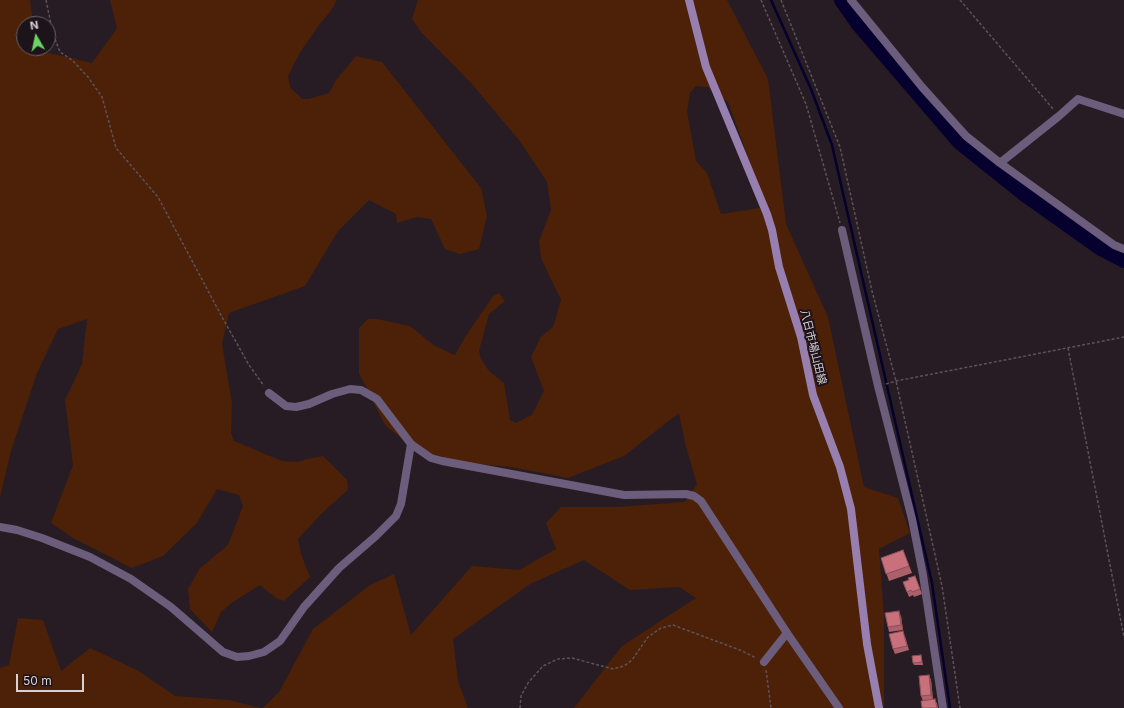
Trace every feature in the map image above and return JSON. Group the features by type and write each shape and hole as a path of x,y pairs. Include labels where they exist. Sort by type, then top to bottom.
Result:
{"main road":[{"name":"八日市場山田線","path":"689,0 706,68 767,214 772,230 779,267 801,337 813,395 840,468 851,508 867,644 879,708"}],"street":[{"path":"852,0 922,87 966,136 1000,163 1114,245 1124,249"},
{"path":"1000,163 1078,99 1124,114"},
{"path":"842,230 878,386 912,519 923,574 942,708"},
{"path":"269,393 286,406 296,407 309,404 332,394 350,389 361,390 377,399 411,444 431,458 442,461 598,491 624,494 686,494 694,496 701,501 786,634 839,708"},
{"path":"0,527 17,530 42,538 90,557 131,579 171,607 223,652 237,657 249,656 264,652 280,641 304,607 339,568 376,536 396,516 401,504 411,444"},
{"path":"764,662 786,634"}],"path":[{"path":"46,0 53,34 60,52 72,60 88,77 102,97 116,148 158,197 226,324 250,365 269,393"},
{"path":"762,0 806,104 842,230"},
{"path":"781,0 840,147 872,291 896,381 942,586 960,708"},
{"path":"964,0 960,1 1059,116"},
{"path":"878,386 896,381 1124,337"},
{"path":"1068,348 1124,637"},
{"path":"520,708 522,696 528,683 543,666 558,659 572,658 613,668 624,666 632,660 648,637 662,628 673,625 740,650 764,662 771,708"}],"shaded area":[{"path":"0,0 30,0 32,16 16,16 16,56 56,56 56,55 92,63 117,28 110,0 337,0 299,54 288,76 290,87 302,99 309,99 329,93 336,80 356,56 382,62 481,188 487,216 479,249 460,254 445,249 431,219 417,217 397,223 396,214 369,200 338,231 305,286 229,313 222,344 232,403 231,433 234,441 282,461 297,462 323,456 347,480 348,490 322,513 298,539 301,554 310,577 284,601 276,598 260,585 233,602 221,612 212,632 190,609 188,589 200,568 228,545 243,506 239,495 217,489 197,523 163,556 132,568 73,538 51,523 73,465 65,400 82,364 87,319 58,329 37,373 11,451 0,497"},
{"path":"418,0 727,0 768,79 786,224 828,317 864,487 898,498 910,533 879,549 884,617 884,708 574,708 622,646 696,598 679,587 630,590 584,560 530,584 453,639 458,681 468,708 263,708 279,692 313,629 370,585 394,574 411,635 472,566 519,570 556,549 546,523 561,507 617,507 685,502 697,484 686,447 679,413 624,456 568,478 511,467 426,459 385,425 359,373 359,328 368,319 377,319 410,326 435,346 455,355 465,337 493,296 499,293 505,301 489,314 479,351 481,359 489,371 504,383 510,420 516,423 532,415 544,391 531,357 541,337 553,327 561,300 541,258 539,241 551,210 547,182 519,140 471,83 421,32 412,19","holes":["696,86 707,87 728,102 766,207 721,214 707,173 696,161 687,111 690,93"]},
{"path":"18,618 43,620 61,671 90,648 137,670 175,696 229,700 261,708 0,708 0,668 9,665"}],"building":[{"path":"903,550 909,566 886,574 881,558"},
{"path":"915,576 920,589 907,592 903,582 909,580 908,578"},
{"path":"899,611 901,625 888,627 885,613"},
{"path":"903,631 907,646 893,649 889,634"},
{"path":"921,655 922,662 913,663 912,656"},
{"path":"929,675 931,695 921,696 919,676"},
{"path":"935,699 937,708 922,708 921,701"}],"waterway":[{"path":"771,0 811,89 832,145 932,583 950,708"},
{"path":"842,0 858,23 960,142 1025,194 1101,248 1124,260"}]}
